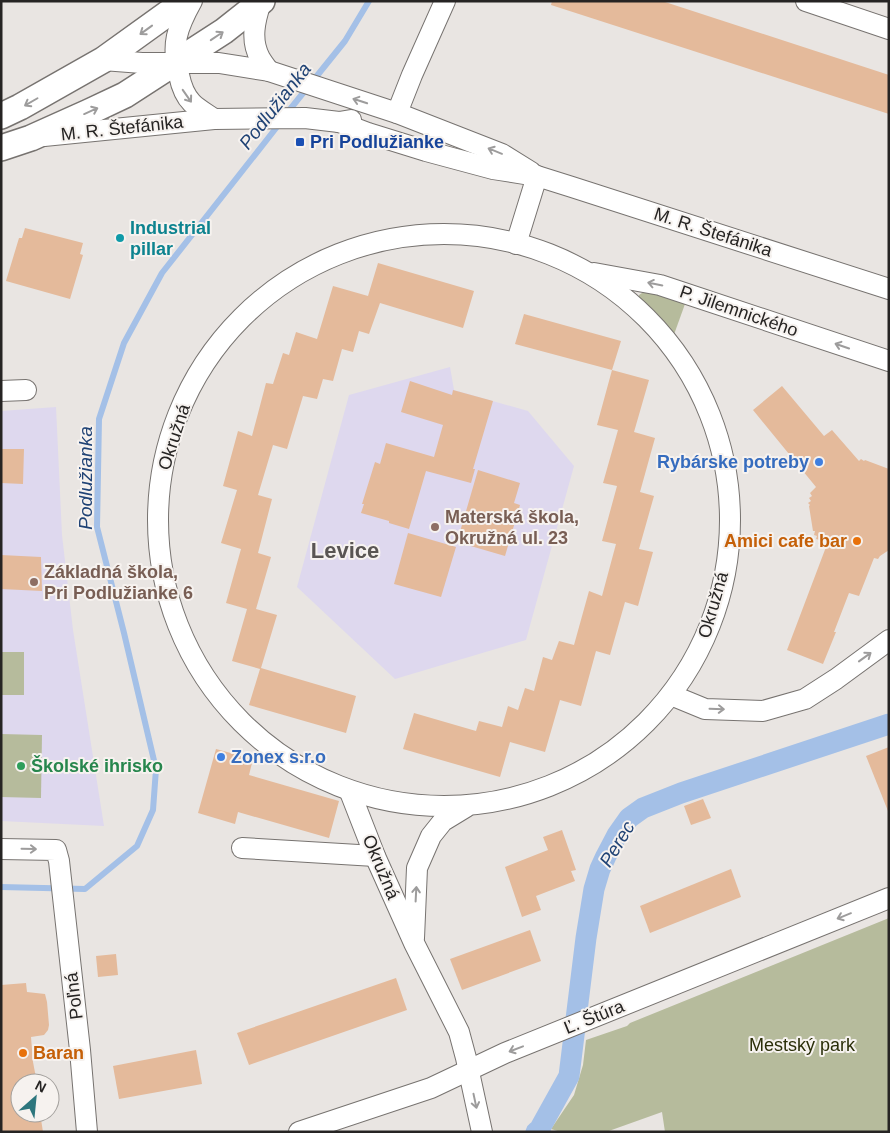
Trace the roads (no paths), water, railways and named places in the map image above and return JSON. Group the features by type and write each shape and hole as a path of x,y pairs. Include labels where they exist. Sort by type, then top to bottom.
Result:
{"main road":[{"path":"1,116 20,108 103,60 185,1"},
{"name":"M. R. Štefánika","path":"1,148 31,138 118,99 224,31 261,2"}],"street":[{"name":"M. R. Štefánika","path":"192,1 183,18 176,39 174,51 176,63 182,88 191,102 214,119"},
{"path":"426,151 410,133 397,113 445,1"},
{"path":"806,1 889,29"},
{"name":"M. R. Štefánika","path":"261,2 254,24 254,42 259,56 269,71"},
{"name":"M. R. Štefánika","path":"103,60 142,63 219,63 269,71 397,113 502,154 536,176"},
{"name":"M. R. Štefánika","path":"338,122 397,113"},
{"name":"M. R. Štefánika","path":"31,138 214,119 305,118 338,122 426,151 493,169 536,176 889,289"},
{"path":"516,244 536,176"},
{"name":"Okružná","path":"402,233 465,234 516,244 564,261 587,272 610,287 647,320 680,360 702,400 718,454 725,490 728,539 722,581 709,628 692,667 682,684 614,755 566,784 516,800 468,807 435,807 402,803 350,792 295,762 256,733 220,696 200,668 180,632 168,590 159,544 157,505 164,461 178,420 201,366 238,319 276,288 318,261 339,252 402,233"},
{"name":"P. Jilemnického","path":"587,272 660,284 889,361"},
{"path":"1,391 26,390"},
{"path":"671,695 705,709 763,711 804,699 836,679 889,640"},
{"name":"Okružná","path":"350,792 414,943 459,1032 482,1132"},
{"name":"Okružná","path":"414,943 417,868 432,836 443,821 468,807"},
{"path":"242,848 376,856"},
{"name":"Poľná","path":"1,849 56,850 59,861 80,1050 87,1132"},
{"name":"Ľ. Štúra","path":"299,1132 421,1092 504,1053 889,898"}],"waterway":[{"name":"Podlužianka","path":"287,113 345,41 369,1"},
{"name":"Podlužianka","path":"1,887 85,889 137,846 153,810 156,769 97,527 99,419 124,343 162,273 280,123"},
{"name":"Perec","path":"536,1132 539,1130 569,1076 594,889 606,856 629,818 643,808 681,793 889,724"}],"place":[{"name":"Pri Podlužianke","path":"300,142"},
{"name":"Industrial pillar","path":"120,238"},
{"name":"Rybárske potreby","path":"819,462"},
{"name":"Materská škola, Okružná ul. 23","path":"435,527"},
{"name":"Amici cafe bar","path":"857,541"},
{"name":"Základná škola, Pri Podlužianke 6","path":"34,582"},
{"name":"Zonex s.r.o","path":"221,757"},
{"name":"Školské ihrisko","path":"21,766"},
{"name":"Baran","path":"23,1053"}],"district":[{"name":"Levice","path":"345,550"}],"park label":[{"name":"Mestský park","path":"802,1045"}]}
